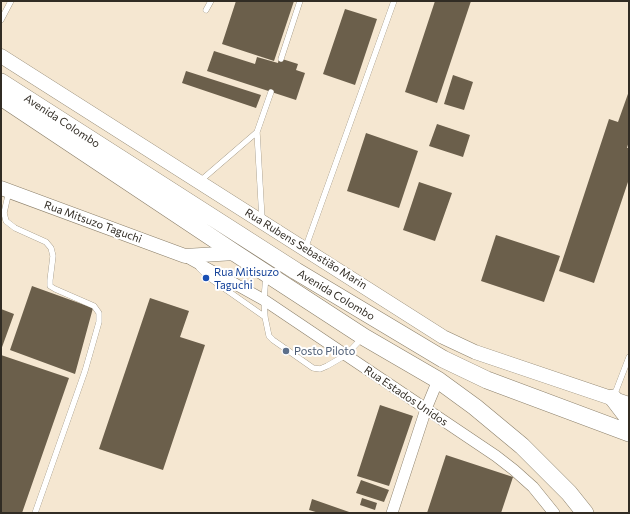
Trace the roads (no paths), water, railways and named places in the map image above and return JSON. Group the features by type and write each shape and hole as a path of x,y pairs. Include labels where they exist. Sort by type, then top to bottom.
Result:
{"main road":[{"name":"Avenida Colombo","path":"1,82 296,271 443,359 488,380 629,433"},
{"name":"Avenida Colombo","path":"4,101 266,273 364,336 438,380 475,407 522,446 569,493 585,513"},
{"path":"621,401 629,419"}],"street":[{"name":"Rua Rubens Sebastião Marin","path":"1,56 443,337 475,352 621,401"},
{"name":"Rua Mitsuzo Taguchi","path":"5,190 185,256"},
{"path":"185,256 235,253"},
{"name":"Rua Estados Unidos","path":"185,256 264,300 496,456 533,487 554,513"},
{"path":"392,513 426,409 438,380"}],"lane":[{"path":"1,20 11,1"},
{"path":"206,10 210,1"},
{"path":"281,59 300,1"},
{"path":"305,249 394,1"},
{"path":"262,222 257,132 271,92"},
{"path":"199,182 257,132"},
{"path":"5,190 4,213 6,221 15,228 46,242 51,248 53,256 50,286 54,290 94,306 99,313 99,322 85,371 35,513"},
{"path":"185,256 208,277 265,317"},
{"path":"266,273 264,300 265,317 269,336 314,368 320,369 346,355 364,336"},
{"path":"621,401 629,356"}],"place":[{"name":"Rua Mitisuzo Taguchi","path":"206,278"},
{"name":"Posto Piloto","path":"286,351"}]}
